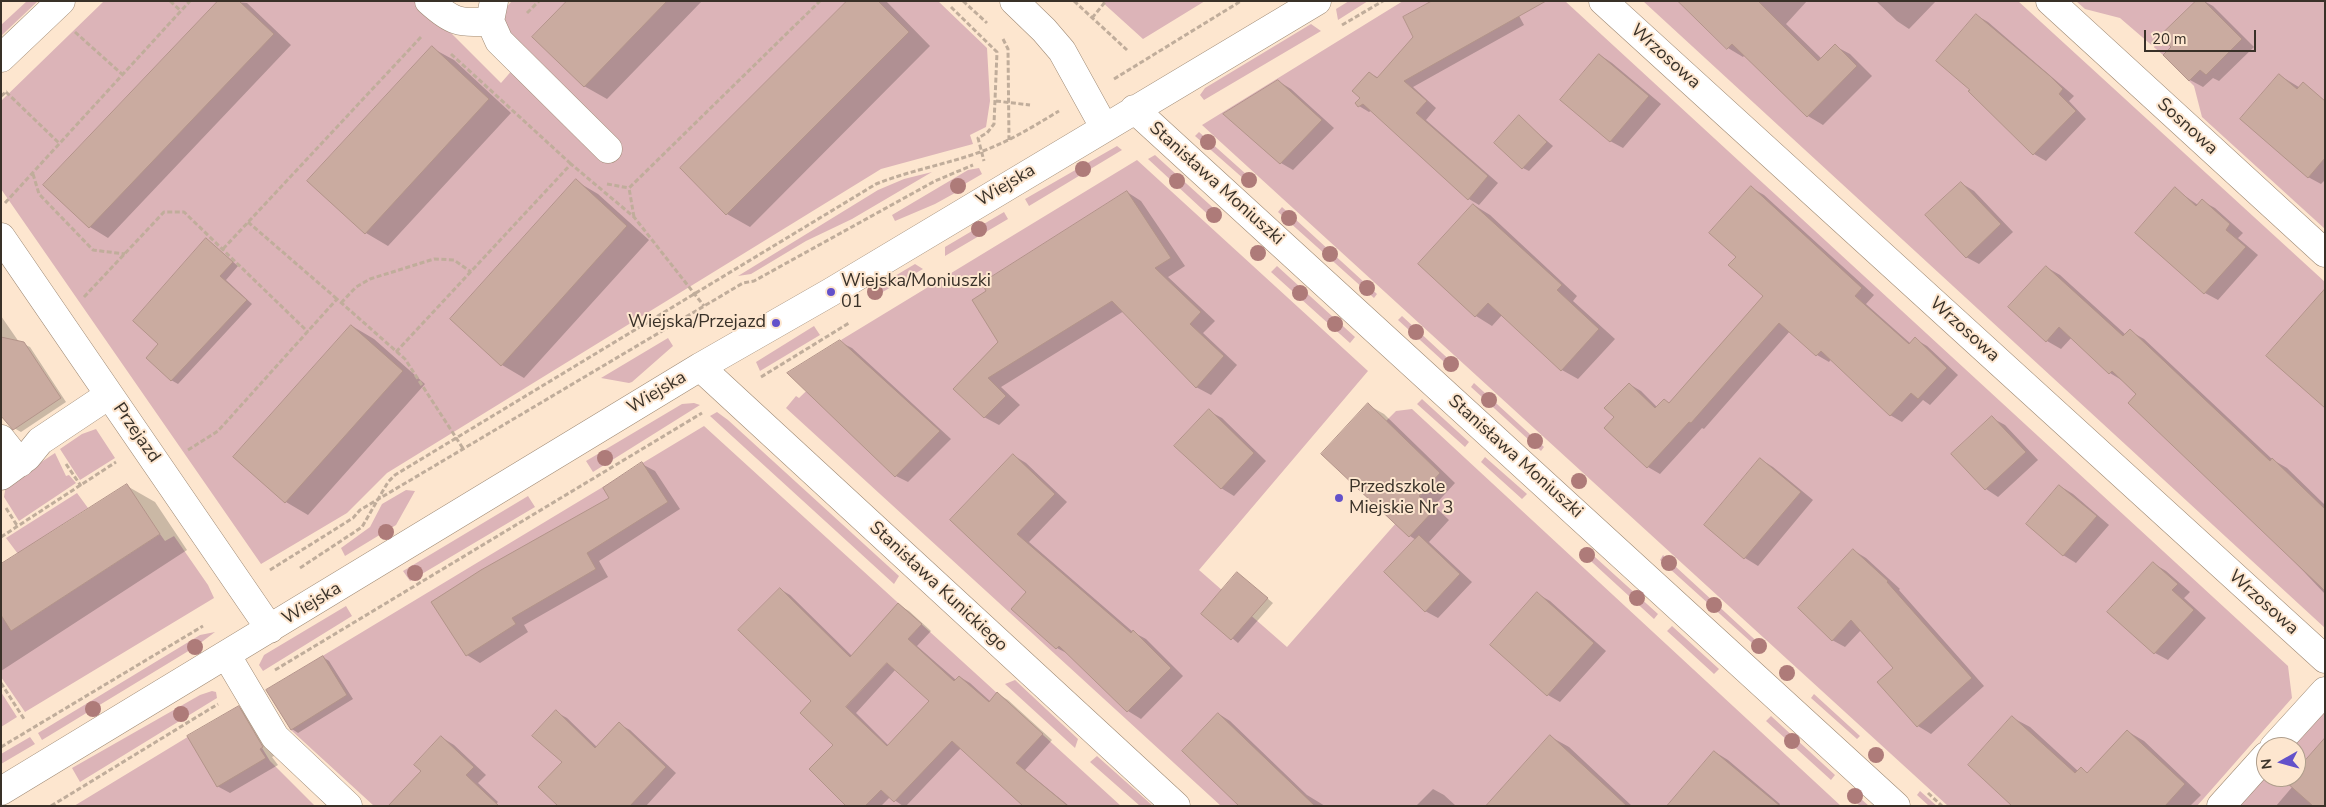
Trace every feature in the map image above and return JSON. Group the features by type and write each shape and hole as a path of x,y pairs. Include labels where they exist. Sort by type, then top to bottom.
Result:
{"street":[{"path":"1,58 61,1"},
{"path":"429,1 444,16 455,21 468,23 492,11 499,41 608,149"},
{"path":"1014,1 1044,30 1062,51 1104,127"},
{"name":"Wiejska","path":"1,791 227,656 700,368 831,292 1317,1"},
{"name":"Wrzosowa","path":"1604,1 2325,659"},
{"name":"Sosnowa","path":"2050,1 2325,253"},
{"name":"Stanisława Moniuszki","path":"1134,109 1896,806"},
{"name":"Przejazd","path":"1,237 270,629"},
{"name":"Stanisława Kunickiego","path":"700,368 1176,806"},
{"path":"1,439 11,469 40,441 109,395"},
{"path":"227,656 275,737 348,806"},
{"path":"2283,737 2325,691"},
{"path":"2221,806 2256,767"}],"path":[{"path":"170,1 181,11"},
{"path":"6,203 190,1"},
{"path":"634,217 629,188 820,1"},
{"path":"963,1 989,25"},
{"path":"1074,1 1127,50"},
{"path":"1092,18 1106,1"},
{"path":"1132,67 1241,1"},
{"path":"1340,26 1383,1"},
{"path":"264,573 321,540 376,501 743,283 754,281 935,181 985,160 978,138 987,133 994,124 996,52 951,7"},
{"path":"71,28 123,75"},
{"path":"223,249 427,32"},
{"path":"298,569 362,527 376,501 395,475 876,184 899,175 981,152 1009,140 1007,103 1008,49 1002,37"},
{"path":"448,52 570,164 634,217 704,306"},
{"path":"6,92 60,144"},
{"path":"996,100 1030,105"},
{"path":"396,352 570,164"},
{"path":"33,174 39,194 93,250 125,254"},
{"path":"1,197 11,211"},
{"path":"82,299 164,212 184,212 308,332"},
{"path":"248,222 405,359 464,450"},
{"path":"341,303 356,287 370,279 434,259 454,260 471,272"},
{"path":"187,451 218,431 337,300"},
{"path":"753,381 854,320"},
{"path":"271,672 702,413"},
{"path":"1,537 123,457"},
{"path":"1,502 18,527"},
{"path":"1,747 210,623"},
{"path":"1,683 24,719"},
{"path":"51,806 220,703"},
{"path":"1927,792 1942,806"}],"shaded area":[{"path":"27,1 38,1 1,36 1,25"},
{"path":"104,1 419,1 501,83 527,53 496,18 512,1 938,1 987,48 990,101 986,127 970,135 973,144 881,169 387,473 347,513 261,564 1,189 1,101"},
{"path":"1101,1 1205,1 1143,39"},
{"path":"1349,1 1368,1 1338,20 1336,9"},
{"path":"1403,1 1565,1 2288,666 2292,698 2197,806 1948,806 1202,125"},
{"path":"1643,1 2018,1 2325,282 2325,628"},
{"path":"2076,1 2325,1 2325,229 2202,117 2194,86 2163,55 2120,18 2085,9"},
{"path":"1311,24 1321,31 1204,100 1200,95 1205,88"},
{"path":"1199,132 1256,183 1253,187 1195,136"},
{"path":"1117,146 1122,150 1029,206 1025,199"},
{"path":"1155,155 1220,214 1215,221 1148,159"},
{"path":"1137,160 1368,371 1199,570 1287,647 1440,473 1386,421 1396,411 1412,409 1841,806 1221,806 786,408 796,396 799,398 848,351 841,340"},
{"path":"979,168 982,174 963,185 964,188 935,204 895,221 892,215 968,170"},
{"path":"932,172 852,219 806,241 751,274 738,276 878,190 904,179"},
{"path":"1282,207 1377,294 1374,298 1278,212"},
{"path":"1004,212 1008,219 945,256 945,247"},
{"path":"915,264 923,269 872,298 868,292"},
{"path":"1277,266 1355,337 1350,343 1271,272"},
{"path":"1402,316 1456,366 1453,370 1398,320"},
{"path":"814,326 820,335 760,371 756,362"},
{"path":"668,338 673,346 632,382 601,378"},
{"path":"1474,383 1544,447 1541,451 1471,387"},
{"path":"1422,399 1469,442 1465,447 1417,404"},
{"path":"694,403 700,405 593,472 586,461 682,404"},
{"path":"717,412 899,576 894,584 710,416"},
{"path":"704,426 1121,806 374,806 291,730 266,690"},
{"path":"96,429 115,458 80,480 60,449 82,434"},
{"path":"55,453 66,476 69,475 76,483 19,521 4,497 6,485"},
{"path":"1485,457 1527,494 1522,499 1481,462"},
{"path":"406,490 415,491 396,525 345,556 341,548 370,527 382,504"},
{"path":"77,493 88,508 18,554 6,538"},
{"path":"528,496 535,507 410,581 403,571"},
{"path":"160,534 165,541 174,536 208,585 214,598 25,712 1,677 1,615 12,630"},
{"path":"1585,548 1658,614 1654,619 1581,552"},
{"path":"1663,555 1764,648 1761,651 1660,560"},
{"path":"346,606 352,616 263,671 259,665 264,655"},
{"path":"1672,626 1719,669 1714,674 1667,631"},
{"path":"215,632 195,647 42,740 38,733 200,635"},
{"path":"1015,680 1078,739 1075,748 1005,684"},
{"path":"212,691 216,692 217,698 80,782 72,768 200,695"},
{"path":"1,692 17,717 1,727"},
{"path":"1814,694 1860,736 1857,739 1811,698"},
{"path":"237,707 270,761 315,806 74,806"},
{"path":"2325,708 2325,806 2238,806 2256,785 2256,787 2306,787 2306,737 2299,737"},
{"path":"1771,716 1835,775 1831,780 1766,721"},
{"path":"30,737 35,744 1,764 1,754"},
{"path":"1097,756 1153,806 1140,806 1090,762"},
{"path":"1851,790 1869,806 1860,806 1847,794"},
{"path":"1920,791 1937,806 1929,806 1917,795"}],"building":[{"path":"218,1 239,1 274,34 89,228 43,185"},
{"path":"567,1 667,1 584,87 532,37"},
{"path":"847,1 878,1 909,32 726,215 680,168"},
{"path":"1432,1 1546,1 1404,81 1427,101 1416,113 1488,176 1468,200 1363,104 1358,107 1355,103 1360,98 1352,91 1369,72 1377,78 1413,37 1403,17"},
{"path":"1678,1 1758,1 1818,61 1835,44 1857,66 1807,117 1732,44 1727,49"},
{"path":"2196,1 2204,1 2242,39 2206,75 2200,70 2189,81 2163,55 2171,47 2160,36"},
{"path":"1976,14 2050,76 2063,89 2059,94 2076,111 2033,155 1968,91 1970,90 1936,61"},
{"path":"432,46 489,99 365,234 307,181"},
{"path":"1599,54 1649,96 1610,142 1560,100"},
{"path":"2279,74 2297,89 2303,82 2325,101 2325,158 2308,178 2240,119"},
{"path":"1278,80 1322,120 1280,164 1223,114"},
{"path":"1519,115 1547,142 1522,169 1494,143"},
{"path":"576,179 627,226 501,366 450,319"},
{"path":"1961,182 2001,224 1966,258 1925,215"},
{"path":"1751,186 1862,288 1855,296 1909,344 1915,337 1947,368 1918,399 1911,393 1890,416 1821,351 1816,356 1779,323 1691,423 1689,422 1647,468 1604,428 1614,417 1604,408 1629,383 1655,408 1664,399 1669,403 1763,296 1728,265 1736,257 1709,233"},
{"path":"2175,187 2196,206 2202,199 2230,224 2226,230 2246,247 2204,294 2135,233"},
{"path":"1127,191 1171,258 1155,268 1201,312 1190,324 1224,356 1196,388 1112,301 988,378 1006,396 984,418 953,389 998,342 972,300 986,291 982,283"},
{"path":"1473,204 1562,285 1557,290 1599,329 1561,371 1488,303 1475,317 1418,264"},
{"path":"206,238 233,262 220,276 247,300 171,381 146,358 158,344 133,321"},
{"path":"2046,266 2123,336 2130,329 2270,461 2272,458 2325,509 2325,591 2128,403 2136,394 2112,371 2109,374 2059,327 2046,342 2008,307"},
{"path":"2325,289 2325,408 2266,356"},
{"path":"351,325 403,371 285,503 233,457"},
{"path":"1,337 24,342 61,398 13,430 1,416"},
{"path":"840,340 940,431 895,477 787,373"},
{"path":"1368,403 1440,473 1419,496 1434,510 1409,537 1321,454"},
{"path":"1209,409 1254,453 1221,489 1174,446"},
{"path":"1992,416 2026,452 1985,490 1951,454"},
{"path":"1013,454 1055,494 1017,534 1131,633 1133,630 1171,668 1127,712 1059,646 1056,649 1011,609 1026,592 950,520"},
{"path":"1760,458 1801,492 1744,559 1704,525"},
{"path":"642,462 668,502 587,553 596,569 512,618 516,624 466,656 431,602 481,570 609,498 603,488"},
{"path":"127,484 160,534 11,631 1,615 1,564"},
{"path":"2059,485 2097,516 2063,556 2026,524"},
{"path":"1419,535 1460,574 1425,612 1384,572"},
{"path":"1853,549 1888,581 1972,678 1917,727 1877,682 1893,668 1851,620 1832,641 1798,608"},
{"path":"2153,562 2178,584 2172,590 2194,610 2154,654 2107,612"},
{"path":"1237,572 1268,598 1231,640 1201,614"},
{"path":"780,588 850,657 898,603 922,624 908,639 954,681 959,676 989,702 997,692 1043,734 1016,763 1068,806 1023,806 952,741 894,802 881,790 865,806 846,806 809,769 833,745 800,713 811,701 738,630","holes":["887,663 929,701 887,746 846,707"]},
{"path":"1537,592 1594,643 1547,696 1490,645"},
{"path":"323,656 347,695 291,730 266,690"},
{"path":"239,706 263,747 260,749 266,758 217,787 187,736"},
{"path":"556,710 595,748 619,722 666,767 630,806 558,806 538,787 562,762 532,736"},
{"path":"1218,713 1315,806 1239,806 1182,751"},
{"path":"2012,716 2075,773 2081,767 2087,773 2127,730 2185,784 2165,806 2012,806 1968,765"},
{"path":"1550,735 1585,767 1627,806 1486,806"},
{"path":"441,736 474,767 466,775 499,806 388,806 421,771 414,765"},
{"path":"2325,738 2325,806 2313,806 2292,787 2306,787 2306,760"},
{"path":"1714,751 1780,806 1667,806"}],"place":[{"name":"Wiejska/Moniuszki 01","path":"831,292"},
{"name":"Wiejska/Przejazd","path":"776,323"},
{"name":"Przedszkole Miejskie Nr 3","path":"1339,498"}]}
